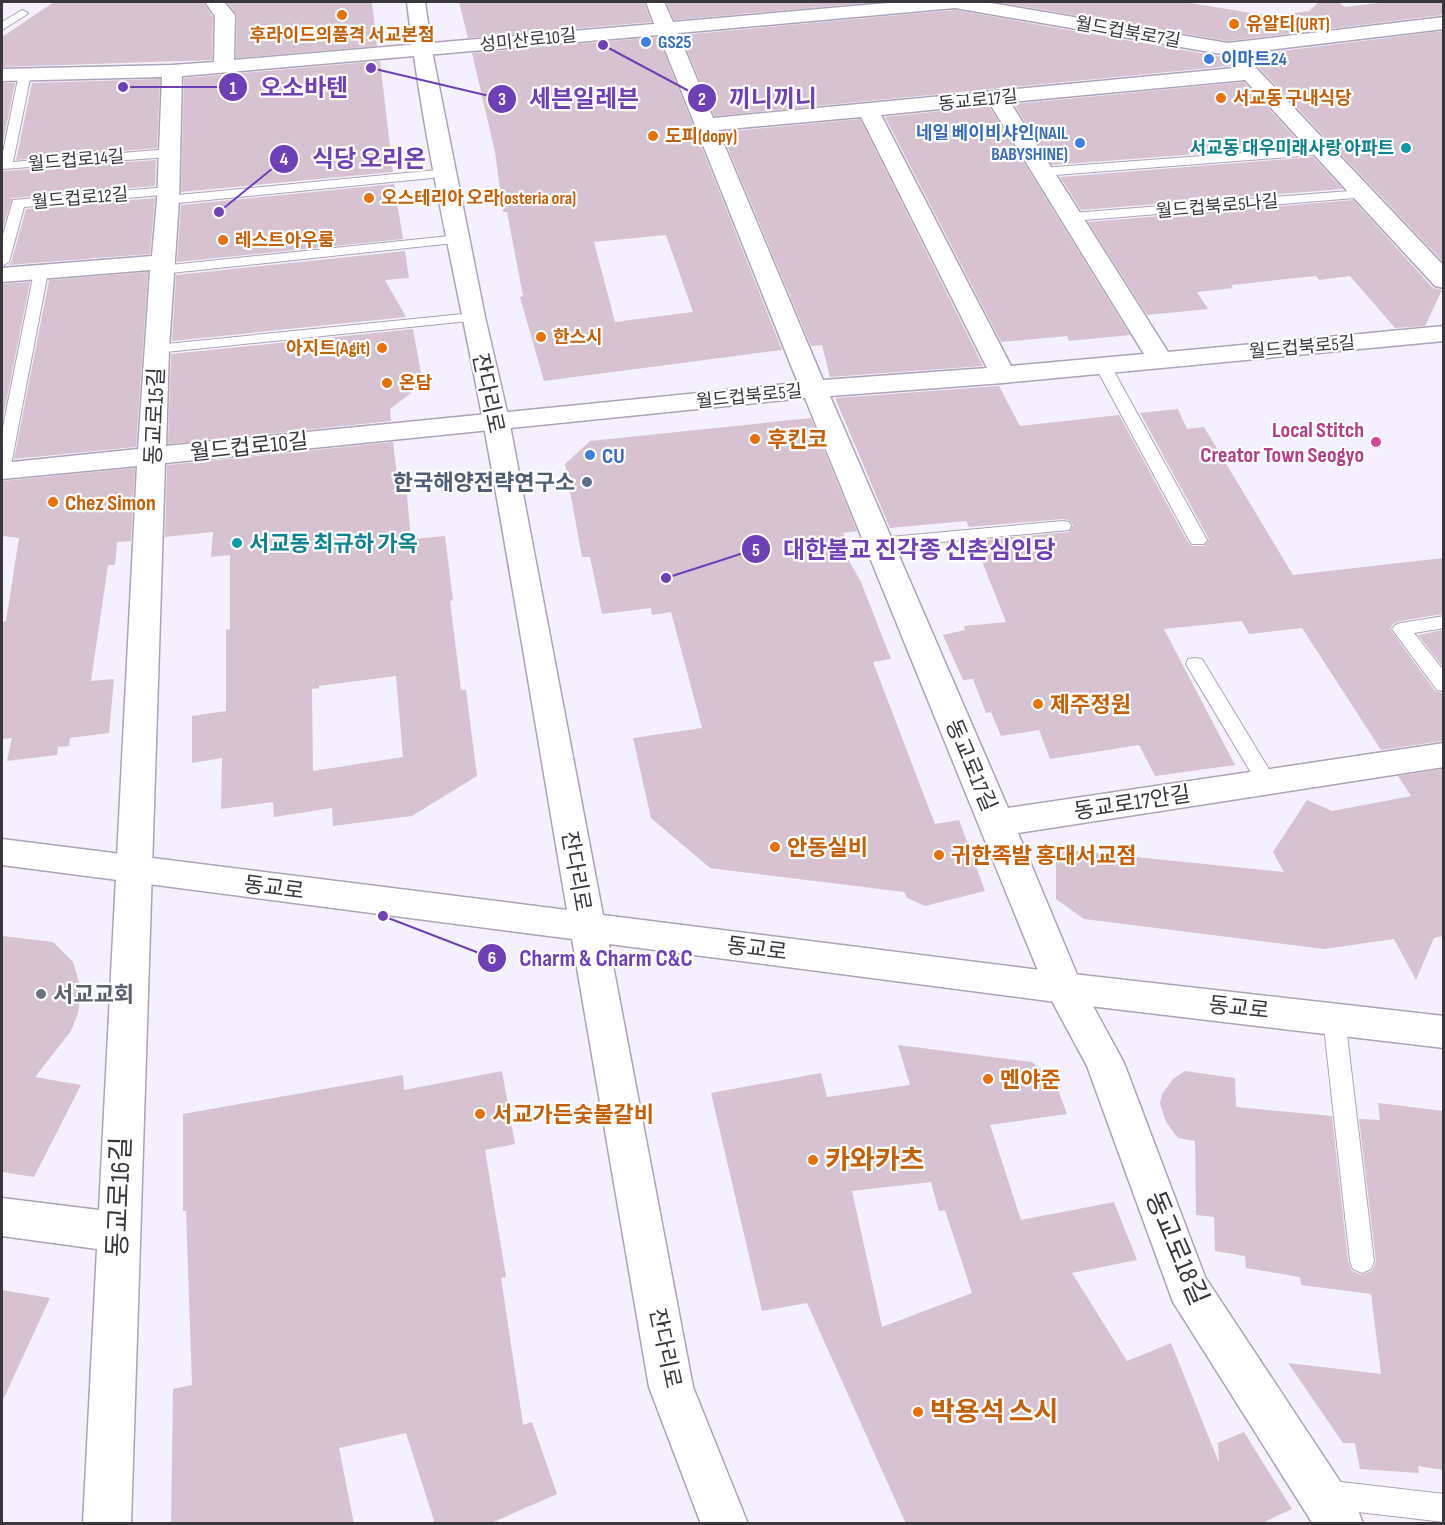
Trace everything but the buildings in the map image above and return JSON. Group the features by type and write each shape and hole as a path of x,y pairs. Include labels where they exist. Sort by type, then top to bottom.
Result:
{"street":[{"path":"214,2 225,15 224,66"},
{"name":"잔다리로","path":"416,2 422,51 447,173 472,317 496,420 671,1387 725,1524"},
{"name":"성미산로10길","path":"422,51 660,14 956,2"},
{"name":"월드컵북로7길","path":"956,2 1228,49 1443,23"},
{"name":"동교로17길","path":"660,14 1064,987"},
{"path":"1228,49 1443,281"},
{"path":"2,75 172,71 422,51"},
{"name":"동교로15길","path":"134,870 156,349 168,195 172,71"},
{"name":"동교로17길","path":"707,125 1250,73"},
{"path":"997,98 1161,360"},
{"path":"868,110 1003,375"},
{"path":"2,275 162,266"},
{"name":"월드컵북로5길","path":"496,420 1443,333"},
{"name":"월드컵로10길","path":"2,470 496,420"},
{"name":"동교로17안길","path":"997,823 1443,754"},
{"name":"동교로","path":"2,852 1064,987 1443,1032"},
{"name":"동교로16길","path":"107,1524 134,870"},
{"name":"동교로18길","path":"1064,987 1105,1063 1188,1288 1330,1509"},
{"path":"2,1217 118,1232"}],"lane":[{"path":"2,27 22,13"},
{"name":"월드컵로14길","path":"25,75 6,166 169,153"},
{"path":"1042,172 1322,151"},
{"path":"168,195 447,173"},
{"name":"월드컵북로5나길","path":"1072,217 1362,194"},
{"name":"월드컵로12길","path":"2,262 18,203 168,195"},
{"path":"162,266 459,239"},
{"path":"2,470 41,272"},
{"path":"156,349 472,317"},
{"path":"1103,366 1198,540"},
{"path":"879,543 1063,526"},
{"path":"1443,622 1401,629 1443,685"},
{"path":"1195,664 1266,781"},
{"path":"1334,1018 1362,1261"},
{"name":"동교로18길","path":"1330,1509 1443,1508"}],"place":[{"name":"후라이드의품격 서교본점","path":"342,15"},
{"name":"유알티(URT)","path":"1234,24"},
{"name":"GS25","path":"646,42"},
{"name":"끼니끼니","path":"603,45"},
{"name":"이마트24","path":"1209,59"},
{"name":"세븐일레븐","path":"371,68"},
{"name":"오소바텐","path":"123,87"},
{"name":"서교동 구내식당","path":"1221,98"},
{"name":"도피(dopy)","path":"653,136"},
{"name":"네일 베이비샤인(NAIL BABYSHINE)","path":"1080,143"},
{"name":"서교동 대우미래사랑 아파트","path":"1406,148"},
{"name":"오스테리아 오라(osteria ora)","path":"369,198"},
{"name":"식당 오리온","path":"219,212"},
{"name":"레스트아우룸","path":"223,240"},
{"name":"한스시","path":"541,337"},
{"name":"아지트(Agit)","path":"382,348"},
{"name":"온담","path":"387,383"},
{"name":"후킨코","path":"755,439"},
{"name":"Local Stitch Creator Town Seogyo","path":"1376,442"},
{"name":"CU","path":"590,455"},
{"name":"한국해양전략연구소","path":"587,482"},
{"name":"Chez Simon","path":"53,502"},
{"name":"서교동 최규하 가옥","path":"237,543"},
{"name":"대한불교 진각종 신촌심인당","path":"666,578"},
{"name":"제주정원","path":"1038,704"},
{"name":"안동실비","path":"775,847"},
{"name":"귀한족발 홍대서교점","path":"939,855"},
{"name":"Charm & Charm C&C","path":"383,916"},
{"name":"서교교회","path":"41,994"},
{"name":"멘야준","path":"988,1079"},
{"name":"서교가든숯불갈비","path":"480,1114"},
{"name":"카와카츠","path":"813,1160"},
{"name":"박용석 스시","path":"918,1412"}]}
